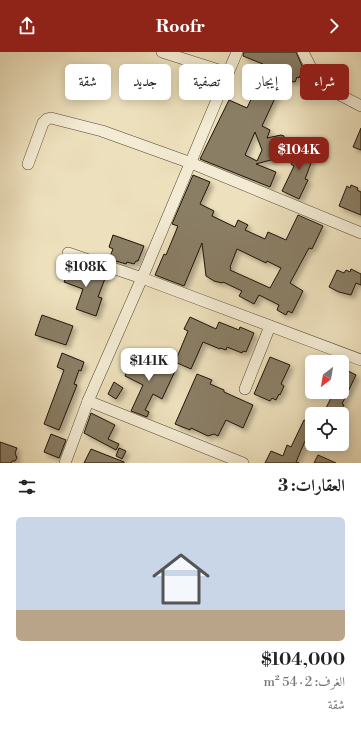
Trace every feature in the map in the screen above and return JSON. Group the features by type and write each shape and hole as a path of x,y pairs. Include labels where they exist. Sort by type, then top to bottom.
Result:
{"street":[{"path":"162,52 200,64"},
{"path":"232,64 237,52"},
{"path":"303,52 314,74 325,87 361,106"},
{"path":"65,463 88,401 142,278 217,100"},
{"path":"28,164 43,123 47,119 52,118 102,131 191,163 361,233"},
{"path":"68,253 142,278 361,360"},
{"path":"245,390 270,326"},
{"path":"88,401 243,463"}],"building":[{"path":"244,52 296,52 301,64 300,64 300,76 299,78 297,77 295,82 292,81 292,64 263,64 243,56"},
{"path":"229,100 247,108 251,100 274,100 262,126 270,130 267,138 281,135 284,136 284,146 278,158 256,164 276,172 270,187 200,159","holes":["255,132 262,150 257,161 245,155"]},
{"path":"361,128 361,150 353,147"},
{"path":"311,147 314,148 314,155 305,179 308,180 299,199 282,191 294,166 291,164 292,162 288,152"},
{"path":"193,175 210,182 200,204 214,211 212,216 235,227 238,220 248,225 245,230 265,239 268,232 286,240 298,215 323,226 312,249 309,248 290,283 303,291 292,313 288,311 286,315 277,310 279,305 259,295 254,304 239,296 242,291 223,282 214,281 206,276 202,243 184,286 155,275 164,254 166,255 178,226 172,224","holes":["237,249 266,263 267,261 281,268 270,288 230,270"]},
{"path":"351,185 358,188 357,190 361,192 361,215 339,206 347,186 350,188"},
{"path":"113,235 144,246 138,261 134,264 127,262 126,264 109,259 113,249 109,247"},
{"path":"71,263 106,276 98,297 102,298 96,316 76,309 83,289 64,282"},
{"path":"351,269 361,274 361,285 356,283 351,295 339,292 329,287 337,270 344,273 346,270 350,272"},
{"path":"42,315 73,326 66,345 35,335"},
{"path":"190,317 216,329 219,322 239,330 240,327 254,333 246,352 243,351 242,353 227,347 226,350 220,349 203,342 191,369 175,362 188,331 184,329"},
{"path":"62,353 84,362 81,371 79,370 74,384 77,385 59,430 44,424 64,370 57,367"},
{"path":"132,357 153,365 156,359 176,369 162,399 153,394 145,410 149,412 147,417 131,411 143,385 125,376"},
{"path":"270,357 290,365 281,384 284,386 280,395 279,394 276,400 272,398 270,401 254,394"},
{"path":"349,372 356,375 349,390"},
{"path":"197,374 212,380 210,384 224,390 224,392 253,405 243,428 226,420 218,436 214,434 208,436 191,428 190,430 175,424"},
{"path":"114,382 123,388 116,399 108,394"},
{"path":"330,399 344,399 342,404 344,405 343,407 326,407"},
{"path":"91,413 115,425 108,439 119,444 116,450 84,433"},
{"path":"305,420 305,441 296,462 299,463 265,463 271,451 283,456 287,445 291,447"},
{"path":"51,434 66,440 59,458 44,452"},
{"path":"0,442 17,448 15,453 17,458 15,461 12,461 11,463 0,463"},
{"path":"119,448 126,451 122,459 116,456"},
{"path":"91,449 124,462 124,463 84,463"},
{"path":"318,455 336,463 314,463"}]}
